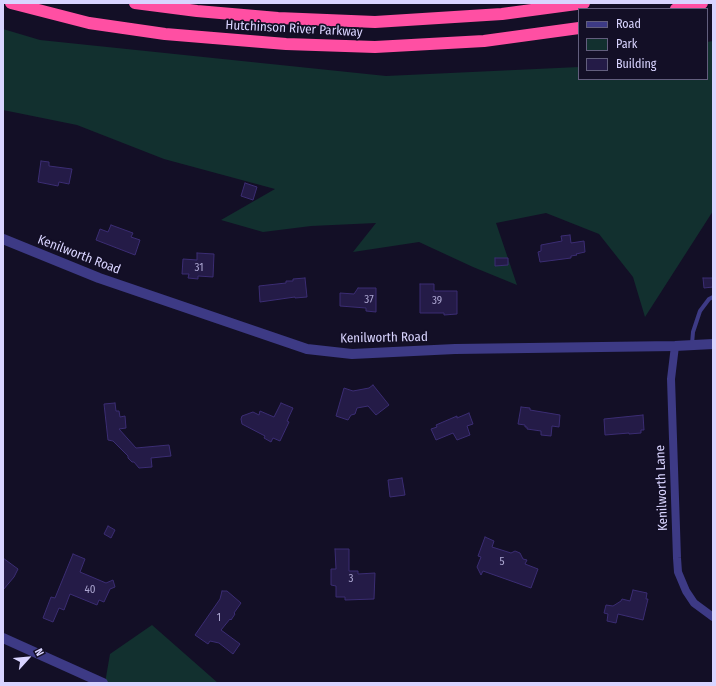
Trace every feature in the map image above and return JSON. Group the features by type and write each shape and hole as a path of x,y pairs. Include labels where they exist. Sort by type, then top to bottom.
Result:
{"highway":[{"name":"Hutchinson River Parkway","path":"11,3 89,23 165,34 286,44 375,47 484,41 578,28"},
{"name":"Hutchinson River Parkway","path":"135,3 197,11 278,18 375,22 502,14 584,3"},
{"path":"680,8 702,3"}],"street":[{"name":"Kenilworth Road","path":"3,239 99,278 307,349 352,354 455,349 675,346 713,344"},
{"name":"Kenilworth Lane","path":"675,346 671,379 678,572 686,591 694,603 713,617"},
{"path":"3,638 103,683"}],"lane":[{"path":"692,345 693,332 700,311 709,299 713,297"}],"green space":[{"path":"3,29 40,40 386,76 578,67 578,80 708,80 708,42 713,41 713,211 645,317 633,277 599,234 546,213 496,223 517,285 419,242 353,252 376,223 311,226 263,232 221,220 275,189 164,159 77,125 3,110"},
{"path":"152,625 218,683 105,683 110,654"}],"building":[{"path":"41,161 49,162 49,166 72,169 69,184 59,182 58,186 38,182"},
{"path":"245,183 257,187 253,200 241,196"},
{"path":"111,225 133,233 131,237 140,240 135,255 96,240 100,229 108,232"},
{"path":"570,235 571,243 584,241 585,252 571,256 571,258 540,262 538,252 541,251 541,245 562,241 561,236"},
{"path":"197,253 214,254 213,277 198,276 198,279 188,278 189,274 182,274 183,259 197,260"},
{"path":"495,258 508,258 508,265 495,266"},
{"path":"305,278 307,297 295,297 260,302 259,286 286,283 286,281 293,281 293,279"},
{"path":"703,278 713,278 713,287 704,288"},
{"path":"420,284 434,284 434,291 457,291 457,314 444,315 444,313 420,313"},
{"path":"358,288 376,288 376,312 366,311 366,308 340,306 340,293 354,294"},
{"path":"373,385 389,405 376,415 368,406 357,408 355,414 351,415 348,420 336,416 344,388 353,391 369,388"},
{"path":"115,403 116,411 119,411 120,417 125,416 126,428 119,429 136,448 169,445 171,456 151,458 152,467 139,468 113,441 108,440 104,404"},
{"path":"281,403 293,408 287,421 289,422 280,441 273,438 271,442 264,438 265,436 242,424 242,416 253,412 259,415 260,411 274,417"},
{"path":"521,407 560,415 559,427 552,426 551,436 541,435 541,431 527,429 525,425 518,424"},
{"path":"469,413 473,424 467,426 470,435 457,440 453,433 436,440 431,429 437,427 436,425 457,416 457,418"},
{"path":"643,415 644,430 641,430 641,433 605,435 604,419"},
{"path":"402,478 405,495 390,497 388,480"},
{"path":"108,526 115,530 111,538 104,534"},
{"path":"485,537 494,541 492,547 511,553 515,551 520,553 523,559 527,560 525,564 538,569 531,588 483,571 481,575 477,567 481,557 478,556"},
{"path":"335,549 349,549 349,571 358,571 358,574 375,573 374,599 345,600 345,597 336,597 336,586 331,585 331,569 336,569"},
{"path":"73,554 85,559 80,572 106,583 113,580 115,587 110,589 104,602 99,600 97,605 70,594 64,610 59,608 53,622 43,618 51,597 55,598"},
{"path":"3,558 18,569 14,577 3,590"},
{"path":"633,590 647,593 646,599 648,599 643,620 618,614 616,623 607,621 608,614 604,613 606,605 613,606 622,599 630,601"},
{"path":"222,591 227,591 241,603 231,620 230,619 221,630 240,644 233,654 219,643 210,641 208,644 195,635 220,599"}]}
